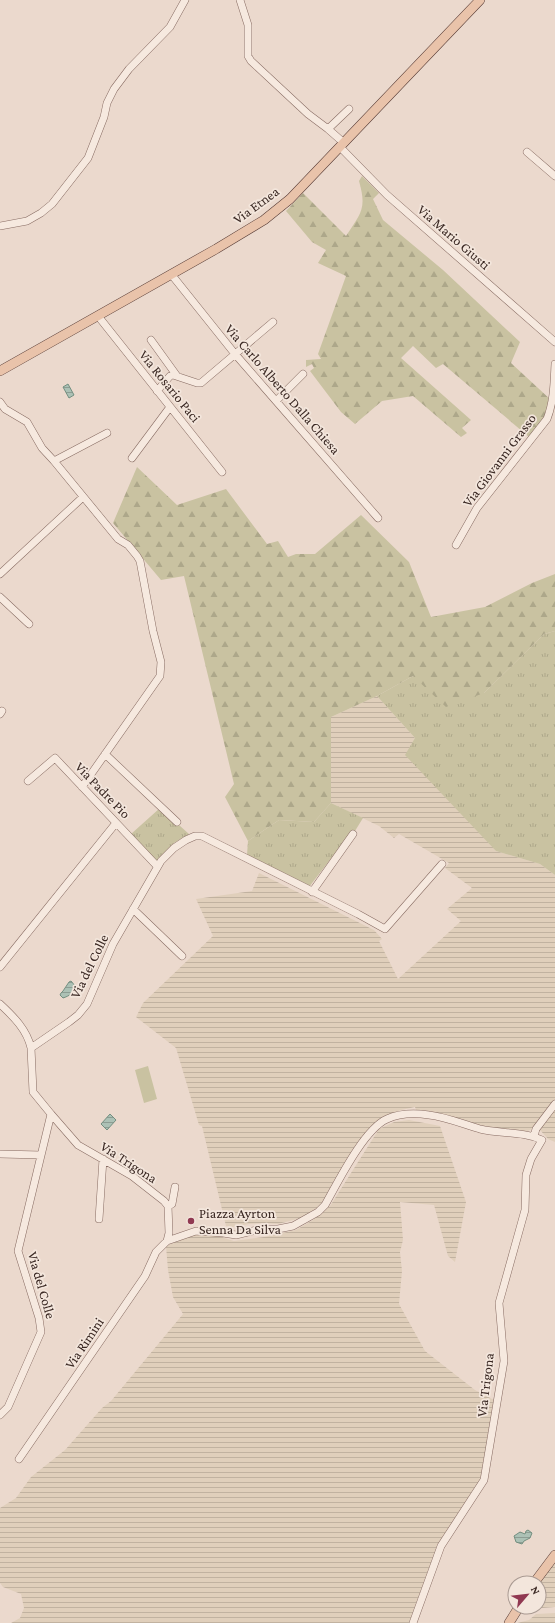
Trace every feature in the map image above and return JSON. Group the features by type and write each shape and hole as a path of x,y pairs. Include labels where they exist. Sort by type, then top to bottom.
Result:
{"main road":[{"name":"Via Etnea","path":"0,371 251,228 282,207 480,0"},
{"path":"540,1575 555,1555"}],"street":[{"path":"0,226 27,221 41,213 52,204 88,158 104,117 107,104 114,89 129,69 170,27 185,0"},
{"name":"Via Mario Giusti","path":"240,0 248,25 248,56 251,61 308,114 328,129 387,195 555,342"},
{"path":"328,129 349,109"},
{"path":"527,152 555,176"},
{"name":"Via Carlo Alberto Dalla Chiesa","path":"171,274 235,354 378,518"},
{"name":"Via Rosario Paci","path":"98,316 222,472"},
{"path":"157,391 170,376 178,376 197,384 200,383 273,322"},
{"path":"151,340 178,376"},
{"name":"Via Giovanni Grasso","path":"456,545 477,508 547,419 553,397 555,364"},
{"path":"276,401 303,374"},
{"path":"0,402 5,409 27,422 42,448 118,539 128,545 137,556 161,662 160,676 82,787"},
{"path":"132,458 170,407"},
{"path":"54,461 107,433"},
{"path":"0,574 83,497"},
{"path":"0,597 29,624"},
{"path":"105,754 177,822"},
{"name":"Via Padre Pio","path":"28,781 55,758 157,866"},
{"path":"0,967 116,823"},
{"path":"312,892 353,834"},
{"name":"Via del Colle","path":"31,1048 78,1015 87,1004 113,944 157,866 174,848 195,836 202,836 358,914 385,930 442,864"},
{"path":"133,909 182,956"},
{"path":"0,1004 23,1029 28,1037 31,1048 33,1092 52,1114"},
{"path":"167,1241 196,1231 223,1232 236,1235 260,1229 278,1229 293,1226 318,1212 325,1205 365,1140 377,1126 387,1119 399,1115 432,1115 494,1132 534,1136 536,1129 555,1104"},
{"name":"Via del Colle","path":"0,1415 8,1407 40,1332 39,1318 18,1251 52,1114"},
{"name":"Via Trigona","path":"52,1114 78,1145 132,1176 168,1206"},
{"name":"Via Trigona","path":"413,1623 441,1546 484,1480 504,1361 499,1303 525,1210 526,1175 531,1159 542,1140 534,1136"},
{"path":"0,1154 41,1155"},
{"path":"99,1218 102,1159"},
{"path":"167,1241 170,1227 168,1206 172,1204 175,1187"},
{"name":"Via Rimini","path":"19,1458 145,1276 156,1252 167,1241"}],"shaded area":[{"path":"68,384 74,395 69,398 63,387"},
{"path":"377,696 415,738 496,851 540,864 555,875 555,1101 532,1129 523,1133 489,1129 428,1111 416,1110 415,1107 401,1110 377,1121 361,1139 343,1166 323,1202 317,1208 301,1218 278,1224 263,1223 234,1227 226,1226 202,1126 199,1125 176,1048 136,1017 143,1003 213,936 196,899 252,891 259,873 374,930 382,939 379,941 398,979 461,921 447,909 472,888 445,868 449,863 399,834 394,838 379,826 331,803 331,717"},
{"path":"71,981 76,987 71,994 63,998 60,995"},
{"path":"555,1108 555,1142 548,1139 540,1128"},
{"path":"110,1114 116,1120 107,1130 101,1124"},
{"path":"409,1120 440,1126 466,1202 455,1262 448,1256 434,1205 400,1202 403,1240 400,1252 402,1271 399,1304 425,1351 475,1390 494,1400 482,1473 479,1481 438,1545 409,1623 11,1623 20,1618 24,1608 21,1594 3,1587 0,1583 0,1508 16,1498 31,1477 65,1450 102,1408 111,1401 183,1314 173,1297 168,1270 166,1246 197,1233 220,1235 234,1241 264,1237 296,1230 313,1220 330,1206 379,1129 394,1122"},
{"path":"528,1530 532,1533 530,1538 522,1544 516,1542 514,1536 520,1532 525,1534"},
{"path":"555,1562 555,1607 547,1608 547,1575 545,1575"},
{"path":"547,1613 555,1613 555,1623 517,1623 529,1620 535,1615 547,1615"}],"green space":[{"path":"362,176 379,193 373,199 383,220 443,270 520,342 511,363 551,400 546,415 529,437 443,364 436,368 413,346 401,358 471,420 462,428 467,433 461,437 413,396 382,401 355,424 341,412 310,371 314,368 312,364 306,367 306,360 321,359 318,354 346,276 318,263 326,250 312,242 286,211 303,193 346,236 359,216 361,210 362,198 359,181"},
{"path":"137,467 177,505 226,489 267,544 278,541 288,557 296,554 315,554 361,515 409,562 431,617 485,607 532,583 555,574 555,631 544,634 484,693 446,707 413,676 377,696 331,717 331,803 314,822 279,820 248,841 225,797 234,784 184,576 161,580 113,523"},
{"path":"555,631 555,875 540,864 496,851 405,755 415,738 377,696 413,676 484,693 544,634"},
{"path":"331,803 363,818 355,831 353,830 309,887 247,855 248,841 279,820 314,822"},
{"path":"160,808 189,834 174,843 157,861 131,834"},
{"path":"148,1066 157,1099 144,1103 135,1070"}],"place":[{"name":"Piazza Ayrton Senna Da Silva","path":"191,1221"}]}
